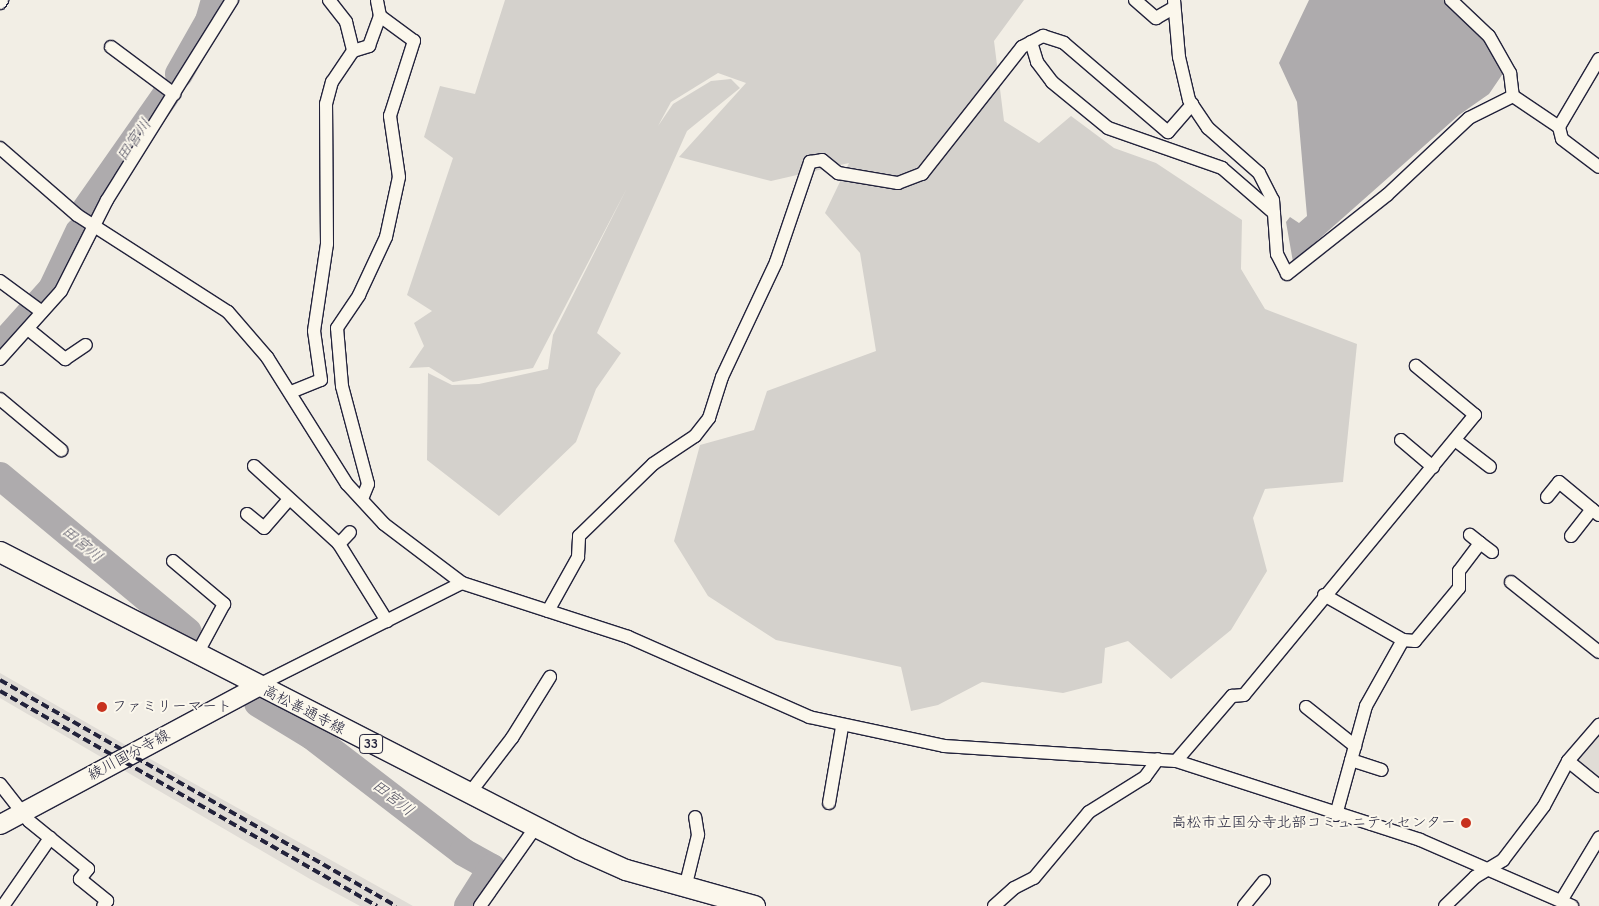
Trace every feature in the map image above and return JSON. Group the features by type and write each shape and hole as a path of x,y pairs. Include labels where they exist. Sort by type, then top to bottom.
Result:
{"main road":[{"name":"高松善通寺線","path":"0,552 198,652 257,686 535,828 626,870 754,906"},
{"name":"綾川国分寺線","path":"0,824 257,686"}],"street":[{"path":"0,359 61,291 93,226 232,0"},
{"path":"329,0 346,22 354,51"},
{"path":"291,392 320,380 314,331 328,244 326,104 332,82 354,51 369,46 380,16 377,0"},
{"path":"1136,0 1156,18 1173,4"},
{"path":"1452,0 1489,36 1510,73 1513,96 1559,127 1562,139 1599,167"},
{"path":"1173,4 1179,57 1192,104 1208,128 1259,173 1273,200 1277,254 1287,274 1387,196 1469,118 1513,96"},
{"path":"362,499 368,484 342,386 337,328 359,295 386,238 399,177 390,116 414,42 380,16"},
{"path":"548,611 578,557 579,536 653,464 695,436 709,418 722,377 776,262 810,162 822,160 838,173 898,183 922,174 1022,47 1043,36 1064,43 1168,132 1192,104"},
{"path":"1031,42 1037,62 1052,82 1108,128 1222,168 1274,214"},
{"path":"111,46 174,94"},
{"path":"1559,127 1599,59"},
{"path":"0,148 93,226 228,312 291,392 347,484 384,524 462,583 628,637 764,700 842,727 944,746 1176,761 1336,815 1420,840 1490,869 1566,904 1599,838"},
{"path":"0,281 42,312"},
{"path":"28,329 65,359 86,344"},
{"path":"1176,761 1232,696 1244,695 1324,596 1331,594 1475,415 1416,366"},
{"path":"0,398 61,450"},
{"path":"1401,440 1433,467"},
{"path":"1455,440 1490,468"},
{"path":"254,466 339,544 387,620"},
{"path":"1547,497 1559,482 1596,512 1571,536"},
{"path":"247,514 264,528 289,500"},
{"path":"339,544 350,532"},
{"path":"1324,596 1403,640 1415,640 1460,588 1459,571 1475,539 1492,552"},
{"path":"173,561 224,604 198,652"},
{"path":"1511,582 1599,652"},
{"path":"257,686 462,583"},
{"path":"1336,815 1366,706 1403,640"},
{"path":"469,794 512,738 550,677"},
{"path":"1306,707 1355,746"},
{"path":"1445,906 1490,869 1527,832 1568,761 1599,725"},
{"path":"829,803 842,727"},
{"path":"994,906 1014,888 1034,878 1089,812 1145,777 1158,759"},
{"path":"1351,760 1381,770"},
{"path":"1568,761 1599,786"},
{"path":"0,784 23,812 50,838 88,869 80,879 107,901 103,906"},
{"path":"685,888 698,835 695,817"},
{"path":"480,906 535,828"},
{"path":"3,906 50,838"},
{"path":"1244,906 1264,881"}],"shaded area":[{"path":"505,0 1024,0 994,41 1004,121 1039,143 1071,116 1114,148 1156,163 1242,220 1241,269 1265,309 1357,344 1343,482 1265,489 1253,518 1267,571 1231,630 1171,679 1128,641 1105,648 1102,683 1063,693 982,682 938,705 911,711 901,667 776,640 708,596 674,541 700,445 754,430 767,391 876,351 860,253 825,213 849,163 771,181 679,157 746,83 718,73 671,102 658,126 673,104 711,81 731,79 740,88 687,131 597,333 621,353 596,389 576,442 499,516 427,460 428,373 452,385 479,384 548,369 553,335 627,188 533,368 453,382 429,367 409,368 424,346 414,323 432,311 407,295 453,158 424,137 440,86 475,94"},
{"path":"1309,0 1446,0 1482,36 1504,72 1489,94 1459,115 1293,262 1286,222 1290,217 1299,223 1307,216 1297,102 1279,63"},
{"path":"0,673 413,906 360,906 310,879 0,698"},
{"path":"1599,735 1599,780 1576,761"}],"waterway":[{"name":"田宮川","path":"179,74 209,21 215,0"},
{"name":"田宮川","path":"86,209 165,96"},
{"name":"田宮川","path":"0,347 52,289 79,232"},
{"name":"田宮川","path":"0,476 188,632"},
{"name":"田宮川","path":"258,703 312,736 463,852 492,868 468,906"}],"railway":[{"path":"0,680 396,906"},
{"path":"0,691 377,906"}],"place":[{"name":"ファミリーマート","path":"102,707"},
{"name":"高松市立国分寺北部コミュニティセンター","path":"1466,823"}]}
